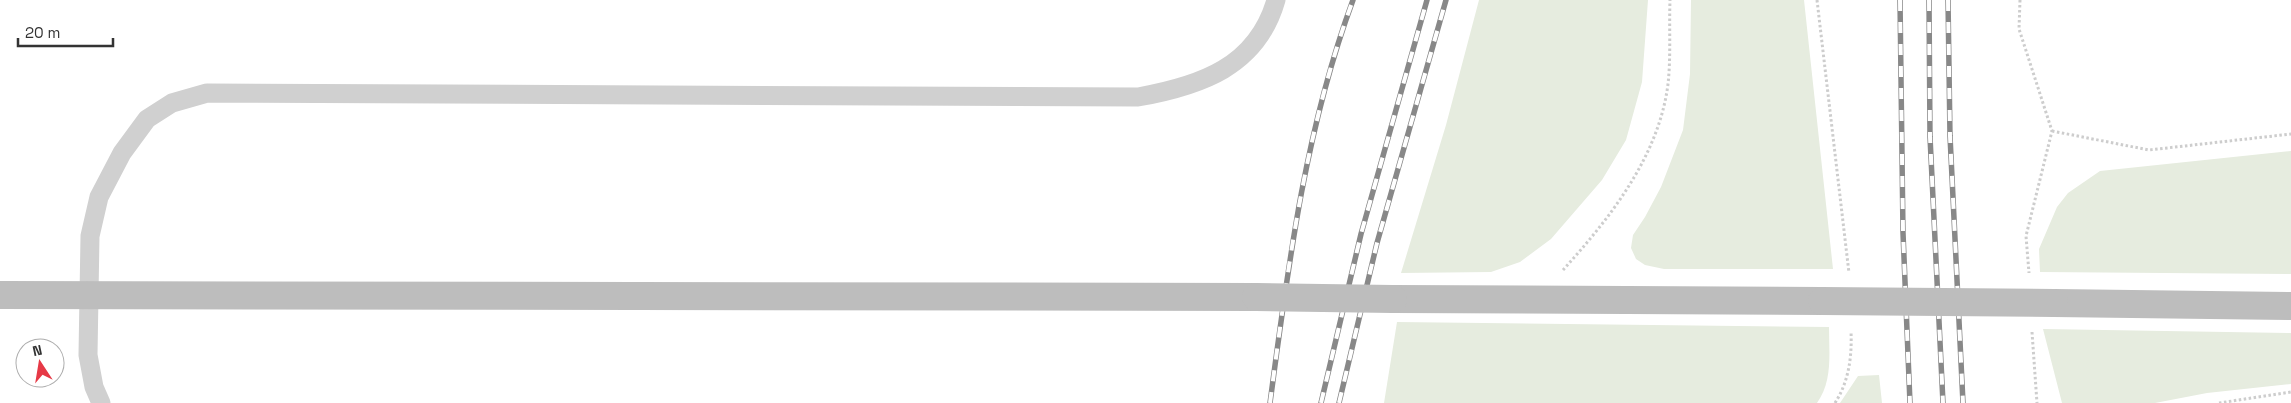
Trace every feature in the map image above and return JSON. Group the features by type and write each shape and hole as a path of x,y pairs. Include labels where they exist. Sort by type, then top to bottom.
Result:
{"main road":[{"path":"0,295 1256,297 1393,300 1822,301 2291,306"}],"lane":[{"path":"101,403 94,387 88,354 90,236 99,197 122,153 147,119 172,103 207,93 1138,97 1175,91 1208,78 1242,57 1260,36 1276,0"}],"path":[{"path":"1536,300 1584,246 1627,188 1648,152 1660,120 1668,83 1670,0"},
{"path":"1818,0 1849,275"},
{"path":"2020,0 2019,29 2052,131 2026,236 2029,275"},
{"path":"2052,131 2149,150 2291,134"},
{"path":"1835,403 1841,393 1850,368 1850,322"},
{"path":"2032,324 2037,403"},
{"path":"2219,403 2291,392"}],"shaded area":[{"path":"1479,0 1648,0 1642,82 1626,140 1602,180 1551,239 1520,262 1491,272 1401,273 1446,125"},
{"path":"1691,0 1804,0 1833,269 1664,269 1645,265 1636,259 1631,248 1633,235 1661,187 1683,130 1690,74"},
{"path":"2291,151 2291,274 2040,272 2039,249 2057,207 2068,193 2100,171"},
{"path":"1397,322 1829,327 1828,376 1826,386 1817,403 1384,403"},
{"path":"2043,329 2291,333 2291,384 2207,393 2155,403 2062,403"},
{"path":"1879,375 1882,403 1840,403 1858,376"}],"railway":[{"path":"1270,403 1300,199 1310,149 1336,49 1353,0"},
{"path":"1321,403 1361,234 1427,0"},
{"path":"1339,403 1377,243 1446,0"},
{"path":"1900,0 1903,233 1910,403"},
{"path":"1929,0 1930,137 1943,403"},
{"path":"1948,0 1950,136 1963,403"}]}
